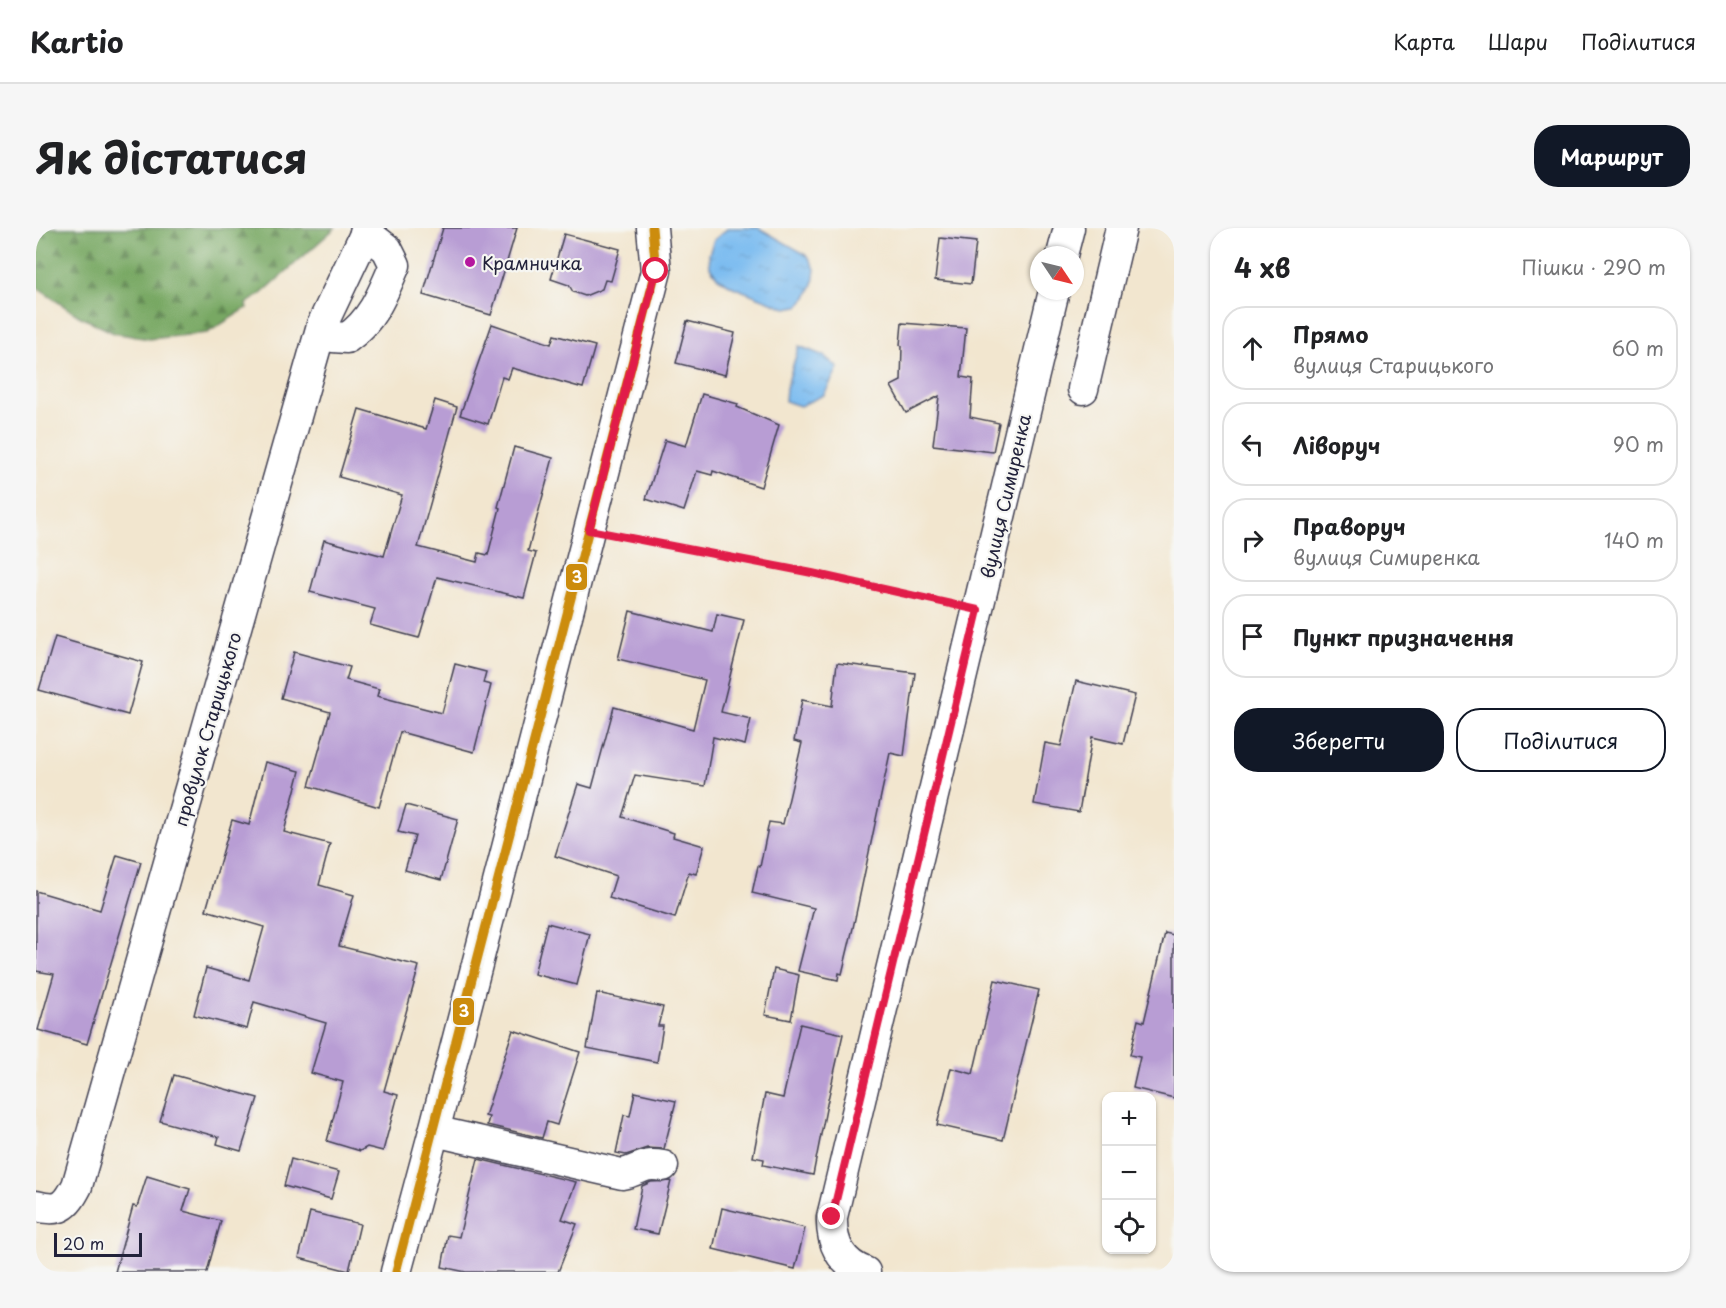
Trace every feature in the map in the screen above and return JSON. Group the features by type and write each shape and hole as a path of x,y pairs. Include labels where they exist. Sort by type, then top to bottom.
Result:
{"street":[{"path":"396,1272 656,271 652,228"},
{"path":"1064,246 1068,228"},
{"path":"1083,389 1120,228"},
{"path":"322,325 333,337 347,338 359,330 376,309 395,265 387,249 366,230"},
{"name":"провулок Старицького","path":"36,1206 50,1209 61,1207 70,1200 77,1186 322,325 366,230"},
{"name":"вулиця Симиренка","path":"855,1266 836,1247 832,1232 832,1217 1052,300"},
{"path":"434,1131 622,1174 631,1173 649,1164 663,1167"}],"path":[{"path":"589,530 812,573 978,610"}],"green space":[{"path":"36,228 335,228 261,294 246,304 247,308 207,333 149,339 114,333 79,316 36,287"}],"water":[{"path":"728,228 759,228 809,258 815,269 813,284 807,297 798,306 786,308 733,287 718,278 710,267 709,254 714,240"},
{"path":"799,346 824,356 838,368 824,395 800,406 785,401 786,388"}],"building":[{"name":"Крамничка","path":"443,228 517,228 491,315 423,295"},
{"path":"564,234 620,249 611,281 605,280 602,289 585,296 573,292 569,285 551,279"},
{"path":"940,238 976,242 971,284 935,280"},
{"path":"687,321 735,333 725,375 676,363"},
{"path":"902,323 966,328 961,377 973,379 970,417 999,423 993,452 933,445 939,396 906,413 891,386 901,381"},
{"path":"492,324 551,344 554,335 595,346 583,388 512,368 508,379 502,377 488,424 460,415"},
{"path":"702,394 738,404 737,407 779,425 761,487 713,471 712,475 697,471 684,511 646,499 665,440 686,446"},
{"path":"435,400 457,407 418,547 477,562 479,553 488,555 514,447 553,458 528,551 536,553 524,598 437,577 419,638 370,625 375,609 310,592 324,540 384,556 402,495 339,477 359,409 426,429"},
{"path":"630,611 713,632 717,614 744,620 721,712 751,719 745,745 713,737 705,786 635,775 622,817 674,833 673,837 704,846 696,874 689,872 675,918 609,898 616,876 555,856 578,784 592,788 614,707 693,729 705,680 618,659"},
{"path":"55,637 143,662 128,715 39,690"},
{"path":"294,652 350,667 346,680 379,689 377,696 442,713 455,664 486,672 483,683 491,685 474,752 400,732 379,807 309,786 330,712 281,698"},
{"path":"837,663 915,673 904,756 890,753 853,928 842,974 839,973 838,980 798,971 814,908 752,893 769,822 783,824 802,743 794,741 802,700 832,706"},
{"path":"1076,681 1135,695 1123,744 1092,737 1079,812 1034,804 1045,743 1061,746"},
{"path":"265,762 300,771 284,832 330,844 319,885 354,895 339,946 419,966 384,1091 398,1095 383,1151 367,1147 360,1151 327,1141 343,1082 311,1073 326,1023 254,1002 247,1029 194,1015 206,968 249,980 264,927 206,910 232,820 249,825"},
{"path":"406,805 458,819 441,880 405,870 415,836 398,832"},
{"path":"117,855 141,862 87,1044 38,1030 54,974 36,971 36,891 100,910"},
{"path":"547,923 590,934 577,985 534,974"},
{"path":"1165,933 1174,935 1174,1098 1133,1088 1140,1057 1130,1055 1138,1020 1144,1022"},
{"path":"774,969 799,975 791,1020 765,1015"},
{"path":"995,980 1039,990 1003,1140 937,1125 951,1068 973,1074"},
{"path":"597,993 663,1007 658,1026 663,1026 657,1062 587,1048"},
{"path":"800,1024 843,1034 813,1175 763,1165 764,1159 753,1157 765,1094 783,1098"},
{"path":"513,1030 580,1052 557,1125 547,1122 542,1138 487,1125 489,1117 485,1116"},
{"path":"174,1075 258,1098 241,1151 217,1144 219,1137 160,1121"},
{"path":"635,1092 676,1101 664,1149 647,1148 626,1155 616,1153 624,1115 630,1116"},
{"path":"291,1159 339,1172 331,1199 284,1186"},
{"path":"478,1159 576,1182 562,1219 577,1224 558,1272 466,1272 442,1267 448,1235 459,1237"},
{"path":"147,1176 190,1189 183,1211 221,1221 207,1272 115,1272 133,1206 137,1207"},
{"path":"671,1181 658,1234 633,1229 642,1186 651,1182"},
{"path":"722,1208 805,1228 795,1269 713,1249"},
{"path":"310,1212 360,1224 349,1271 299,1258"}],"transit line":[{"name":"3","path":"396,1272 656,271 652,228"}],"place":[{"name":"Крамничка","path":"470,262"}],"route":[{"path":"656,271 589,530 812,573 978,610 832,1217"}]}
